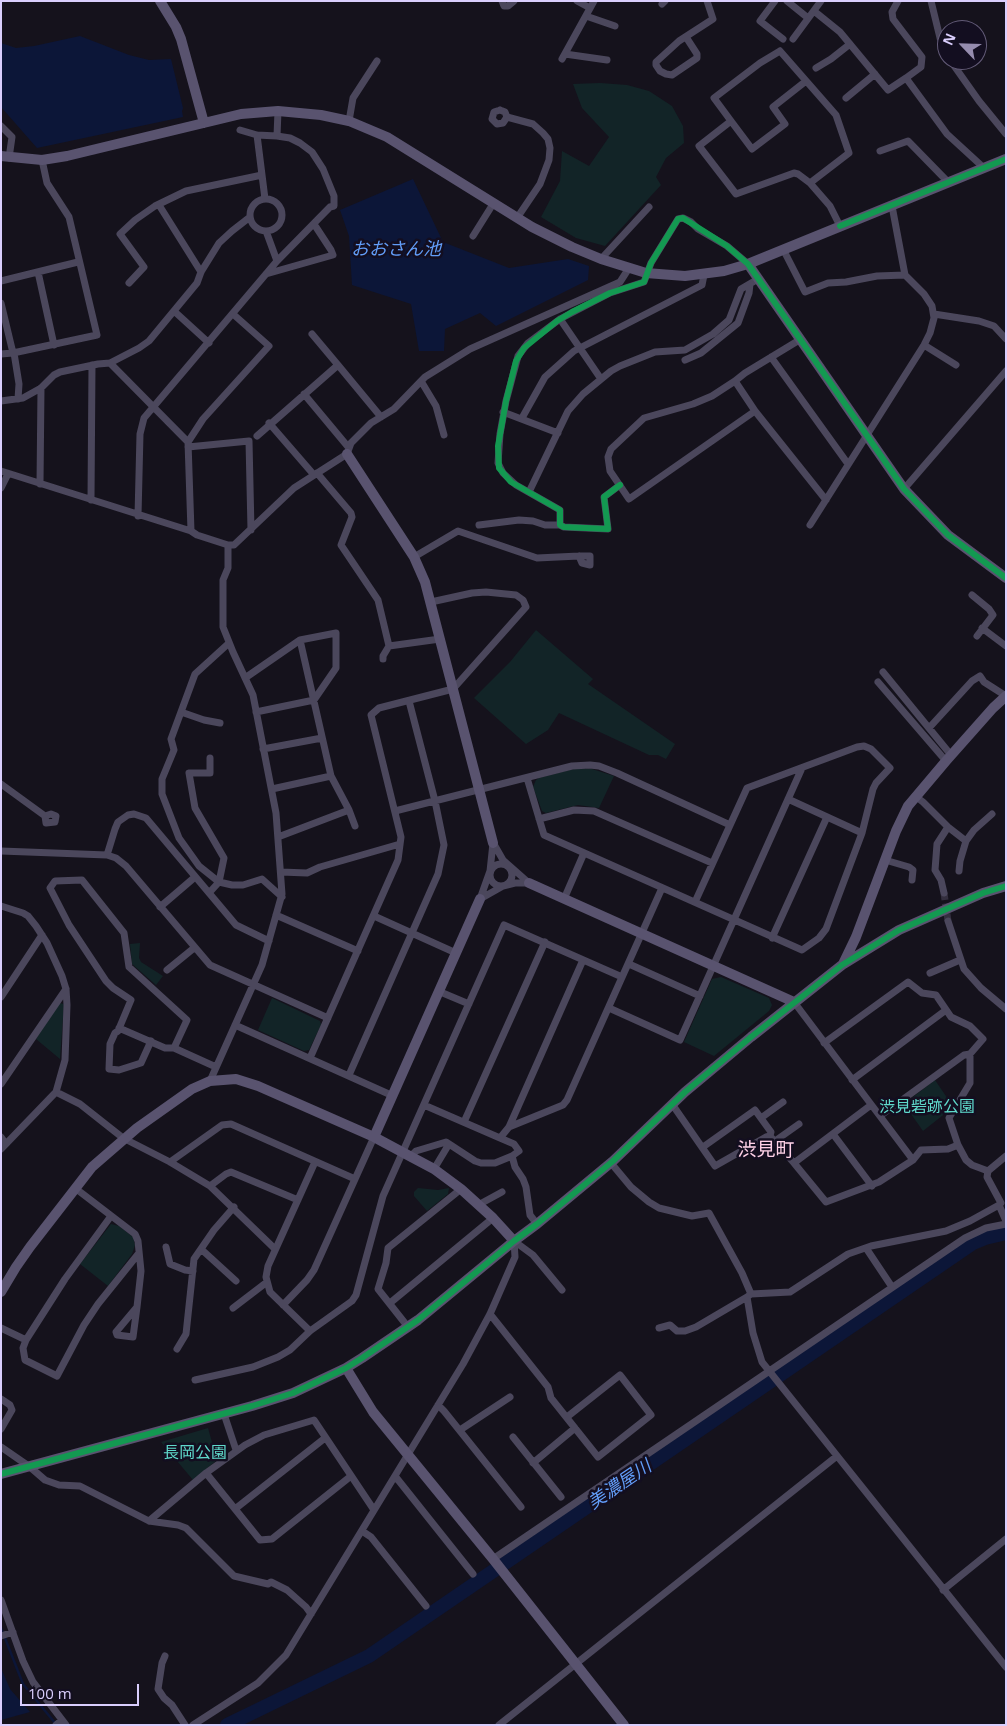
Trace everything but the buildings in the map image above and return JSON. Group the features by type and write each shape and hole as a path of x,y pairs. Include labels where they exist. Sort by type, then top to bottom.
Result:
{"street":[{"path":"160,1 181,39 204,122"},
{"path":"502,1 504,6 508,6 514,1"},
{"path":"577,1 592,5 564,56 607,60"},
{"path":"686,36 697,54 697,58 672,74 660,71 656,62 679,41 686,36 713,19 707,1"},
{"path":"775,1 760,21 783,40"},
{"path":"786,1 808,18"},
{"path":"793,39 821,1"},
{"path":"814,11 840,32 888,90 921,67 922,57 893,19 892,12 898,1"},
{"path":"931,1 937,26"},
{"path":"586,16 615,26"},
{"path":"816,68 831,60 850,44"},
{"path":"806,81 773,107 785,124 752,149 714,98 760,63 780,51 836,115 849,153 810,183"},
{"path":"349,122 353,98 377,62"},
{"path":"957,70 1006,134"},
{"path":"846,98 875,74"},
{"path":"906,78 950,138 984,168"},
{"path":"277,136 278,111"},
{"path":"1,126 12,138 5,157 42,160 67,156 241,114 278,111 321,115 375,131 548,236 601,259 646,273 685,276 704,275 748,264 1006,159"},
{"path":"507,117 533,124 543,133 550,148 549,160 540,184 517,218"},
{"path":"731,122 699,146 736,194 794,173 798,174 810,183 830,206 840,226"},
{"path":"138,516 140,429 144,418 277,261 330,207 334,206 334,196 324,169 306,147 290,138 257,135 240,130"},
{"path":"257,135 265,199"},
{"path":"880,151 908,141 949,183"},
{"path":"1,354 14,353 97,335 78,262 69,217 47,183 42,160"},
{"path":"129,283 144,268 120,234 135,220 158,205 186,191 262,175"},
{"path":"265,199 274,201 282,214 279,224 275,228 266,231 255,227 250,217 255,203 265,199"},
{"path":"473,236 493,204"},
{"path":"158,205 201,272"},
{"path":"810,525 924,345 934,318 932,306 924,294 905,275 892,206"},
{"path":"601,259 648,207"},
{"path":"1,400 18,399 41,388 54,375 60,372 110,363 149,341 197,282 219,243 250,217"},
{"path":"560,525 560,510 511,482 500,468 498,452 503,412 518,356 528,343 560,319 610,294 644,282 651,263 678,219 683,218 727,246 748,264 754,282 801,340 904,489 948,535 1006,578"},
{"path":"266,274 333,255 314,224"},
{"path":"266,231 277,261"},
{"path":"783,249 805,292 828,283 846,282 877,276 905,275"},
{"path":"1,281 78,262"},
{"path":"1,488 4,472 138,516 191,531 197,535 228,545 234,545 294,488 348,451 371,423 394,409 421,381 470,349 620,282 629,268"},
{"path":"38,272 54,345"},
{"path":"522,418 545,377 579,347 702,284 704,275"},
{"path":"685,360 701,353 738,324 754,282"},
{"path":"529,492 568,411 576,401 616,368 646,354 685,350 713,334 729,320 741,289 754,282"},
{"path":"1,303 14,353 19,384 18,399"},
{"path":"174,311 208,342"},
{"path":"191,531 188,445 203,419 269,346 233,314"},
{"path":"934,314 979,321 994,326 1006,339"},
{"path":"560,319 601,379"},
{"path":"312,334 381,416"},
{"path":"755,411 629,499 610,471 608,456 615,444 644,418 704,400 801,340"},
{"path":"924,345 956,365"},
{"path":"771,358 848,464"},
{"path":"110,363 154,407 188,445"},
{"path":"91,500 92,365"},
{"path":"256,436 338,366"},
{"path":"904,489 1006,371"},
{"path":"421,381 436,406 444,434"},
{"path":"735,381 755,411 826,500"},
{"path":"40,484 41,388"},
{"path":"304,394 348,451 414,557 431,602 494,843 498,852 509,866 529,883 794,1002 913,1160"},
{"path":"503,412 558,433"},
{"path":"270,423 351,513 352,517 341,545 378,600 389,646 383,656 383,660"},
{"path":"188,445 249,441 251,530"},
{"path":"479,525 519,520 564,527 608,529 604,498 620,485"},
{"path":"414,557 458,531 537,558 578,556"},
{"path":"210,1080 267,951 282,897 278,837 272,789 254,695 223,627 223,580 228,568 228,545"},
{"path":"310,1058 398,860 400,837 372,715 379,708 453,689 526,607 523,600 516,596 486,592 472,593 431,602"},
{"path":"972,595 989,609 992,615 977,636"},
{"path":"982,628 1006,646"},
{"path":"245,678 300,640 336,633 336,668 314,700 256,712"},
{"path":"389,646 440,638"},
{"path":"300,640 331,776 349,810 355,826"},
{"path":"229,643 195,674 171,739 174,750 162,779 162,794 179,838 199,866 219,882 243,885 262,879 282,897"},
{"path":"883,672 929,728 948,758"},
{"path":"842,965 856,937 901,819 914,796 1006,696 984,682 980,676 972,681 929,728"},
{"path":"878,682 948,758"},
{"path":"349,1075 438,874 444,845 435,801 409,701"},
{"path":"181,712 220,723"},
{"path":"263,749 322,738"},
{"path":"527,778 544,835 802,950 822,936 826,929 862,833 873,789 890,768 871,749 857,746 747,788 695,902"},
{"path":"209,893 219,882 224,858 195,808 189,773 210,773 210,758"},
{"path":"395,811 572,766 590,765 599,766 730,825"},
{"path":"609,1008 680,1040 802,768"},
{"path":"272,789 331,776"},
{"path":"1,784 45,816"},
{"path":"914,796 966,841"},
{"path":"788,799 862,833"},
{"path":"278,837 349,810"},
{"path":"539,818 574,810 594,811 712,863"},
{"path":"106,855 114,828 118,822 128,815 137,814 146,818 236,925 269,941"},
{"path":"959,871 966,841 974,830 992,814"},
{"path":"772,938 827,817"},
{"path":"944,894 941,880 935,870 937,844 948,827"},
{"path":"283,1305 314,1270 480,899 490,871 494,843"},
{"path":"281,872 307,873 320,867 400,844"},
{"path":"1,851 106,855 123,863 212,967 328,1018"},
{"path":"564,898 584,853"},
{"path":"885,860 913,870 912,880"},
{"path":"480,899 508,883 512,878 509,866 502,863 497,864 490,871"},
{"path":"490,871 491,881 496,885 529,883"},
{"path":"160,907 195,877"},
{"path":"151,1041 140,1063 118,1070 109,1069 110,1044 114,1032 119,1028 131,1000 106,981 69,924 50,888 55,881 82,880 124,933 129,968 187,1020 174,1048"},
{"path":"1,1474 224,1414 292,1393 346,1368 408,1327 537,1224 610,1163 672,1104 794,1002 842,965 899,930 983,893 1006,886"},
{"path":"509,1127 565,1103 662,888"},
{"path":"1,1138 4,1147 56,1092 64,1060 67,1013 66,989 42,935 28,916 2,909"},
{"path":"276,915 358,951"},
{"path":"374,916 456,953"},
{"path":"948,921 960,960 969,976 1006,1008"},
{"path":"195,1380 263,1364 290,1350 310,1332 352,1301 360,1287 380,1206 406,1154 424,1105 504,925 622,977"},
{"path":"1,997 42,935"},
{"path":"464,1122 545,942"},
{"path":"167,970 194,948"},
{"path":"500,1138 509,1127 583,960"},
{"path":"930,973 960,960"},
{"path":"629,964 700,996"},
{"path":"824,1043 908,982 922,993 936,995 951,1017 970,1026 983,1039 970,1054 964,1055 880,1116"},
{"path":"1,1084 66,989"},
{"path":"438,991 469,1004"},
{"path":"852,1080 946,1010"},
{"path":"235,1025 391,1095"},
{"path":"119,1028 165,1048 174,1048 216,1067"},
{"path":"970,1054 970,1083 948,1118 966,1160 972,1165 988,1171"},
{"path":"1,1292 16,1267 75,1188 92,1167 123,1138 192,1089 210,1080 236,1079 258,1086 374,1137 434,1169 480,1204 514,1241 533,1255 562,1290"},
{"path":"56,1092 80,1104 123,1138 170,1162 210,1186 275,1248"},
{"path":"761,1118 783,1102"},
{"path":"672,1104 715,1166 766,1137 773,1139 799,1124"},
{"path":"406,1154 446,1142 468,1158 481,1163 495,1163 519,1151 514,1144 424,1105"},
{"path":"794,1163 871,1105"},
{"path":"702,1147 755,1110 771,1132 773,1139 826,1202 872,1186 913,1160 921,1150 948,1149 958,1145"},
{"path":"170,1162 222,1125 230,1124 355,1180"},
{"path":"832,1134 872,1186"},
{"path":"434,1169 449,1144"},
{"path":"512,1156 515,1168 526,1187 530,1215 537,1224"},
{"path":"659,1328 670,1325 677,1331 696,1327 749,1296 795,1290 841,1259 866,1248 946,1230 970,1221 1001,1203 987,1177 988,1171 1006,1156"},
{"path":"310,1332 270,1292 266,1277 275,1248 315,1162"},
{"path":"610,1163 631,1187 659,1208 692,1216 709,1213 742,1273 749,1296 753,1333 762,1362 1006,1667"},
{"path":"210,1186 231,1172 298,1200"},
{"path":"75,1188 135,1234 138,1241 142,1271 137,1307"},
{"path":"408,1327 378,1289 386,1263 388,1248 461,1189"},
{"path":"480,1204 502,1192"},
{"path":"494,1559 965,1238 986,1228 1006,1223 998,1205"},
{"path":"177,1349 186,1334 194,1259 214,1230 234,1207"},
{"path":"112,1216 65,1279 26,1340 22,1352 25,1360 57,1376 84,1325 139,1252"},
{"path":"390,1303 494,1218"},
{"path":"193,1725 250,1689 267,1676 286,1655 463,1364 490,1314 516,1257 514,1241"},
{"path":"166,1247 170,1264 193,1271"},
{"path":"866,1248 892,1286"},
{"path":"201,1249 236,1282"},
{"path":"233,1308 267,1282"},
{"path":"490,1314 548,1387 552,1398 567,1418 598,1457 651,1415 620,1376 567,1418"},
{"path":"1,1328 26,1340"},
{"path":"346,1368 373,1412 494,1559 624,1725"},
{"path":"460,1430 510,1397"},
{"path":"1,1399 10,1404 12,1410 1,1429"},
{"path":"438,1406 460,1430 522,1507"},
{"path":"224,1414 236,1450"},
{"path":"149,1521 236,1450 264,1435 314,1420 374,1510"},
{"path":"533,1463 575,1428"},
{"path":"513,1437 561,1497"},
{"path":"235,1509 325,1438"},
{"path":"1,1447 45,1480 59,1485 80,1486 149,1521 186,1528 234,1576 268,1584 271,1582 294,1595 311,1614"},
{"path":"499,1725 837,1456"},
{"path":"206,1473 260,1540 272,1539 352,1476"},
{"path":"395,1476 473,1574"},
{"path":"362,1531 371,1537 426,1606"},
{"path":"943,1590 1006,1539"},
{"path":"1,1600 11,1633 33,1682 61,1723"},
{"path":"1,1636 11,1633"},
{"path":"165,1656 158,1689 161,1695 172,1705 185,1725"}],"green space":[{"path":"573,84 627,85 649,91 672,106 683,126 684,143 666,158 656,177 661,185 605,246 576,238 541,217 560,181 562,151 589,166 609,137 582,108"},
{"path":"536,630 593,679 588,684 675,744 666,759 658,755 649,755 559,713 548,730 526,744 474,698 510,662"},
{"path":"577,768 592,769 614,776 599,808 578,805 546,813 542,811 533,787 536,780"},
{"path":"140,943 139,958 141,962 163,976 156,985 132,964 130,944"},
{"path":"721,977 769,998 772,1005 769,1011 714,1056 684,1042 712,979"},
{"path":"272,998 320,1021 321,1025 309,1050 304,1051 258,1030"},
{"path":"59,1003 64,1004 60,1059 36,1039"},
{"name":"渋見砦跡公園","path":"935,1080 952,1105 947,1112 923,1131 904,1104"},
{"path":"418,1188 438,1190 449,1188 448,1194 427,1211 414,1196 414,1192"},
{"path":"111,1224 119,1226 133,1237 135,1245 132,1254 108,1286 80,1264"},
{"name":"長岡公園","path":"208,1428 217,1460 193,1480 161,1442"}],"water":[{"path":"80,36 129,55 149,60 171,59 183,108 183,117 37,148 1,107 1,43 16,48"},
{"name":"おおさん池","path":"413,179 443,242 509,268 568,259 589,266 588,280 496,326 480,313 445,329 444,351 419,351 411,304 352,285 349,236 340,210"},
{"path":"1,1668 10,1689 30,1712 1,1720"}],"waterway":[{"name":"美濃屋川","path":"227,1725 369,1656 973,1243 1006,1233"},
{"path":"1,1628 23,1684 55,1723"}],"tunnel":[{"path":"944,893 948,921"}],"cycle path":[{"path":"840,226 1006,159"},
{"path":"620,485 604,497 608,529 564,527 560,525 560,510 511,482 499,468 498,446 506,401 516,361 524,348 557,321 572,312 610,293 644,282 651,263 678,219 683,218 727,246 748,264 904,489 948,535 1006,578"},
{"path":"1,1474 252,1406 293,1393 346,1368 418,1320 537,1224 613,1161 685,1092 842,965 899,930 983,893 1006,886"}],"district":[{"name":"渋見町","path":"766,1151"}]}
